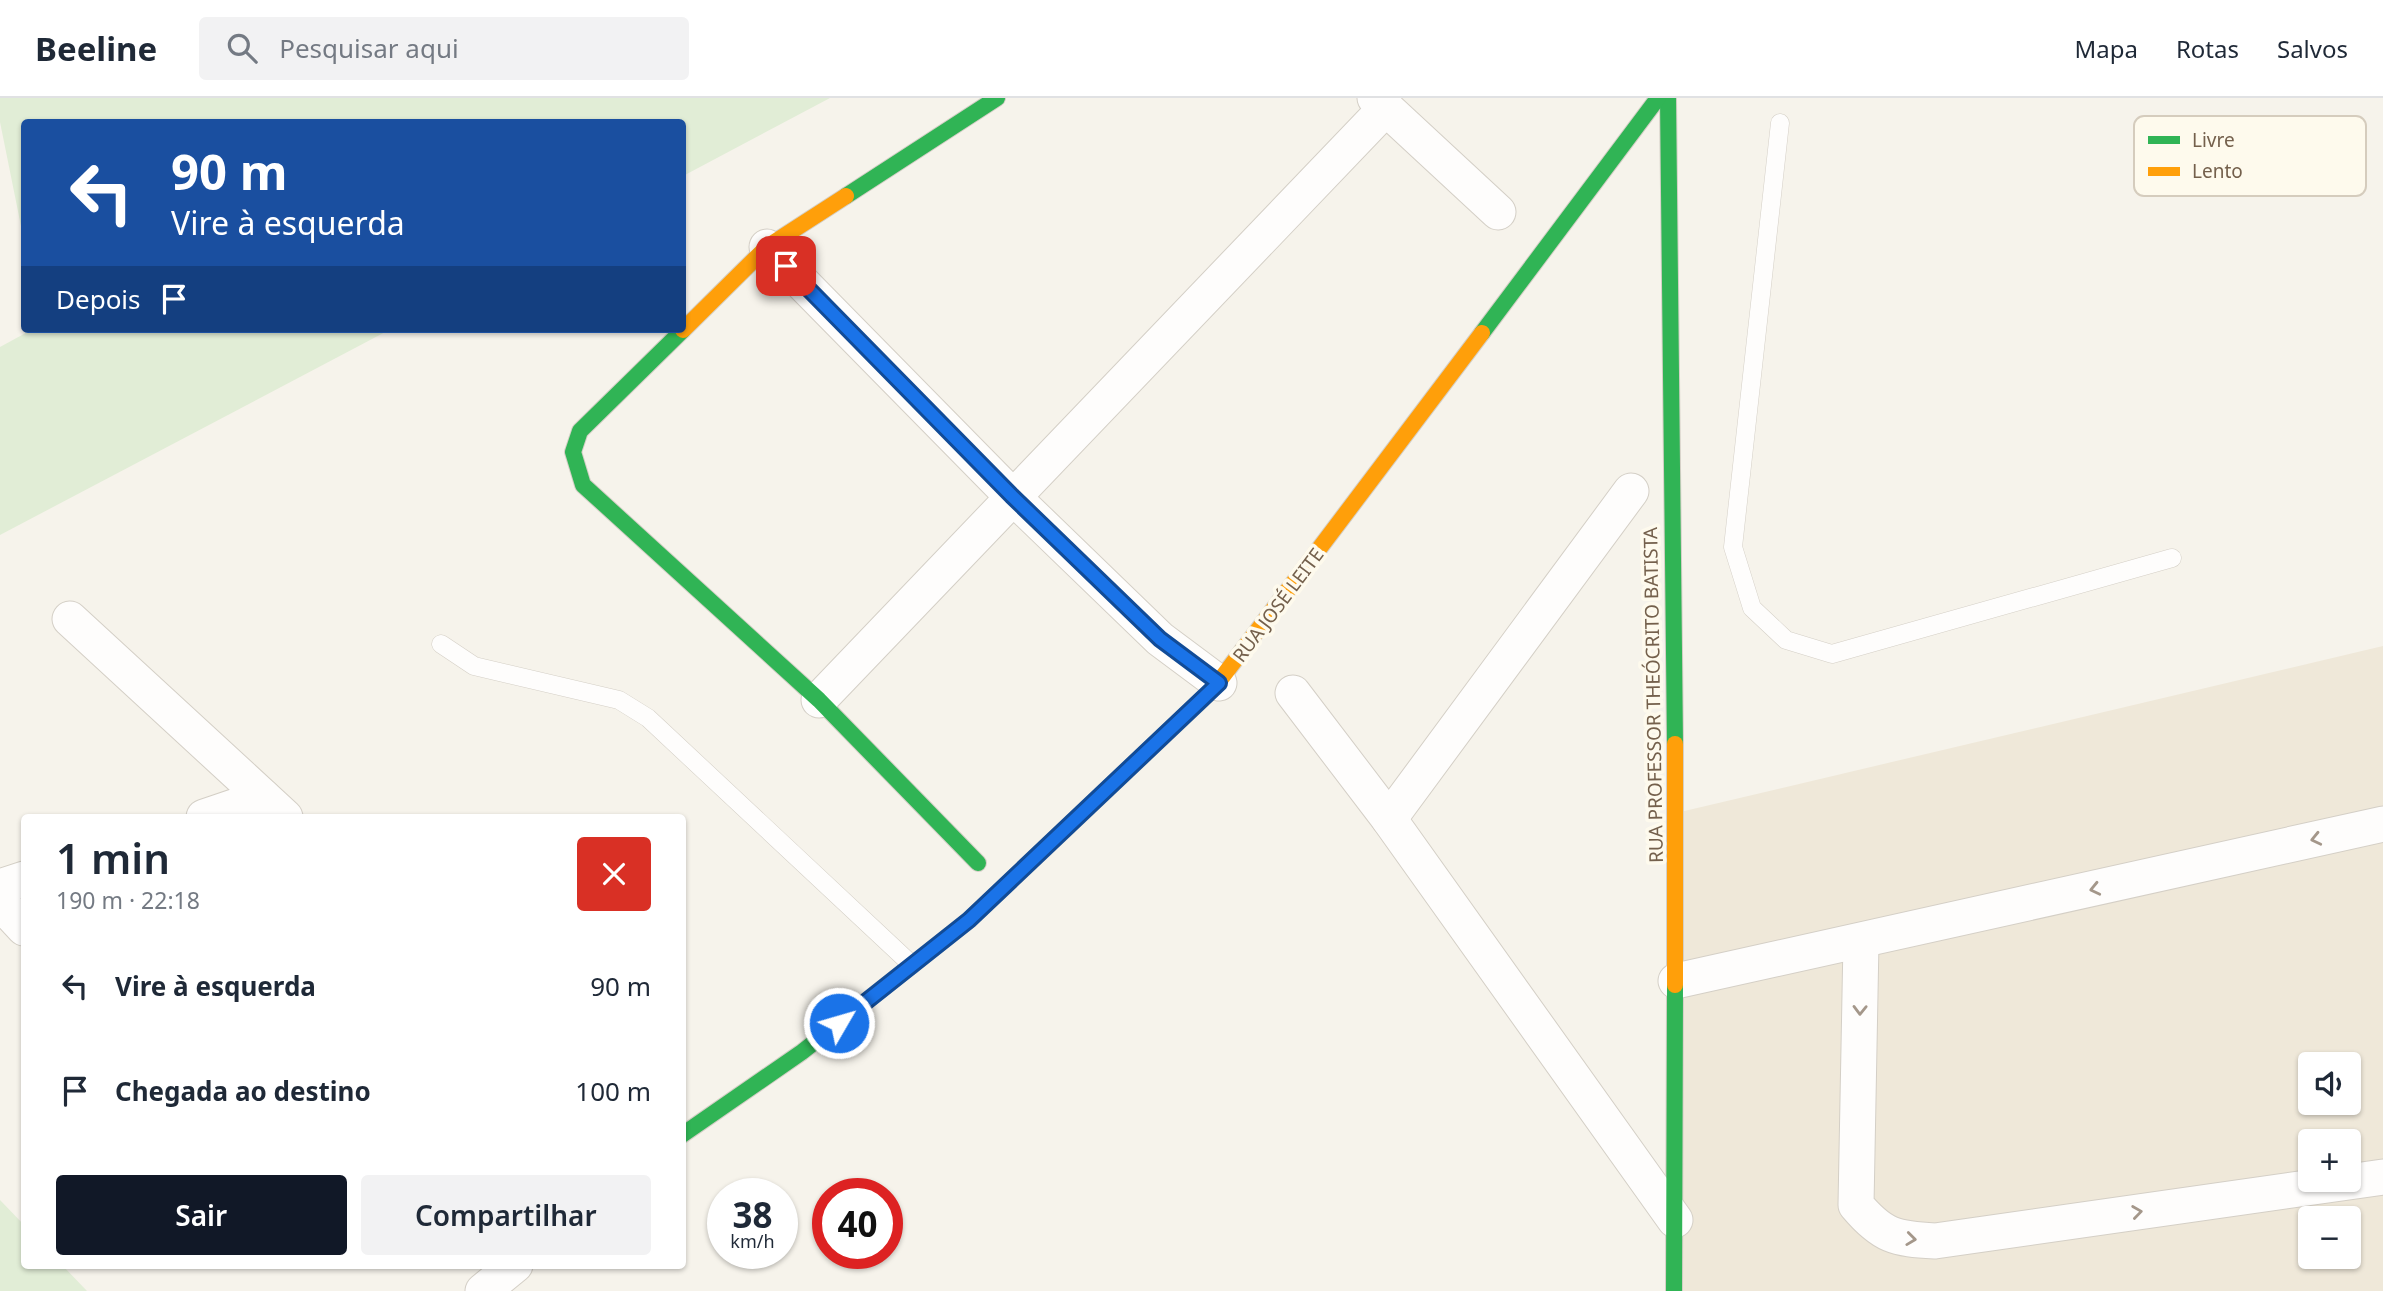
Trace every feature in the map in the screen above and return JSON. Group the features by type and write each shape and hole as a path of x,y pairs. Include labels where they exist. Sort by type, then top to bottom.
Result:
{"street":[{"path":"686,327 767,247 997,98"},
{"name":"RUA JOSÉ LEITE","path":"686,1132 802,1052 969,920 1219,683 1658,98"},
{"name":"RUA PROFESSOR THEÓCRITO BATISTA","path":"1668,98 1676,981 1674,1291"},
{"path":"819,700 1380,103 1498,212"},
{"path":"767,247 1012,496 1160,639 1219,683"},
{"path":"680,333 580,431 573,452 583,485 819,700 978,863"},
{"path":"1389,819 1631,491"},
{"path":"70,618 274,807"},
{"path":"1293,693 1389,819 1675,1220"},
{"path":"225,814 274,807"},
{"path":"1676,981 2383,824"},
{"path":"0,887 21,880"},
{"path":"0,902 21,925"},
{"path":"1861,942 1856,1205 1874,1227 1904,1239 1935,1241 2383,1177"},
{"path":"483,1291 510,1269"}],"lane":[{"path":"1780,123 1733,547 1752,608 1786,640 1832,654 2172,558"},
{"path":"441,644 474,666 608,697 648,718 912,965"}],"shaded area":[{"path":"2383,646 2383,1291 1672,1291 1676,813"}],"green space":[{"path":"0,98 830,98 686,174 686,119 21,119 21,226 0,122"},
{"path":"26,333 383,333 0,535 0,347"},
{"path":"0,1200 21,1222 21,1269 66,1269 87,1291 0,1291"}],"traffic: fast":[{"path":"846,196 997,98"},
{"path":"1482,333 1658,98"},
{"path":"1668,98 1675,744"},
{"path":"680,333 580,431 573,452 583,485 819,700 978,863"},
{"path":"686,1132 802,1052 969,920 1214,688"},
{"path":"1674,1291 1675,985"}],"traffic: slow":[{"path":"686,327 767,247 846,196"},
{"path":"1214,688 1482,333"},
{"path":"1675,744 1675,985"}],"route":[{"path":"786,266 1012,496 1160,639 1219,683 969,920 839,1023"}]}
